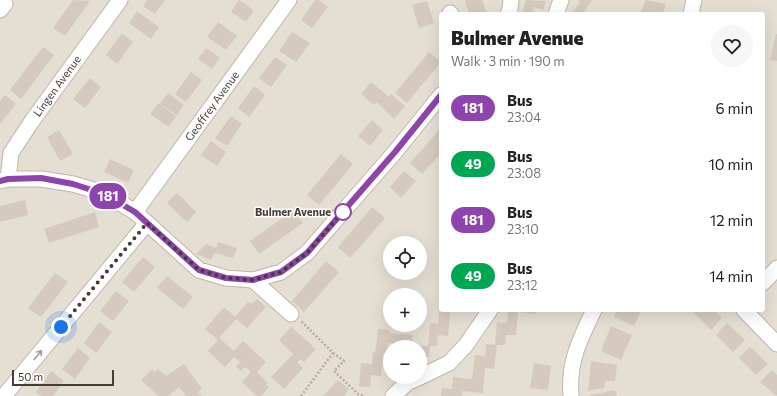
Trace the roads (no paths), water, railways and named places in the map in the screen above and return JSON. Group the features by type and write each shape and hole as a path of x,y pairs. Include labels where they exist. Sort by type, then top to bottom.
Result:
{"street":[{"name":"Lingen Avenue","path":"4,180 11,153 32,121 120,0"},
{"name":"Geoffrey Avenue","path":"135,212 290,0"},
{"path":"509,12 511,0"},
{"path":"557,12 561,0"},
{"path":"691,12 694,0"},
{"path":"0,1 5,4 0,10"},
{"path":"4,180 41,178 73,184 104,194 135,212 199,270 226,278 253,280 281,272 307,253 395,152 439,97"},
{"path":"4,396 147,223"},
{"path":"765,281 777,268"},
{"path":"253,280 291,314"},
{"path":"477,312 477,328"},
{"path":"427,373 449,362 466,345 489,312"},
{"path":"571,396 570,381 576,348 593,312"},
{"path":"746,312 777,344"},
{"path":"393,396 405,384"}],"place":[{"name":"Bulmer Avenue","path":"343,212"}]}
